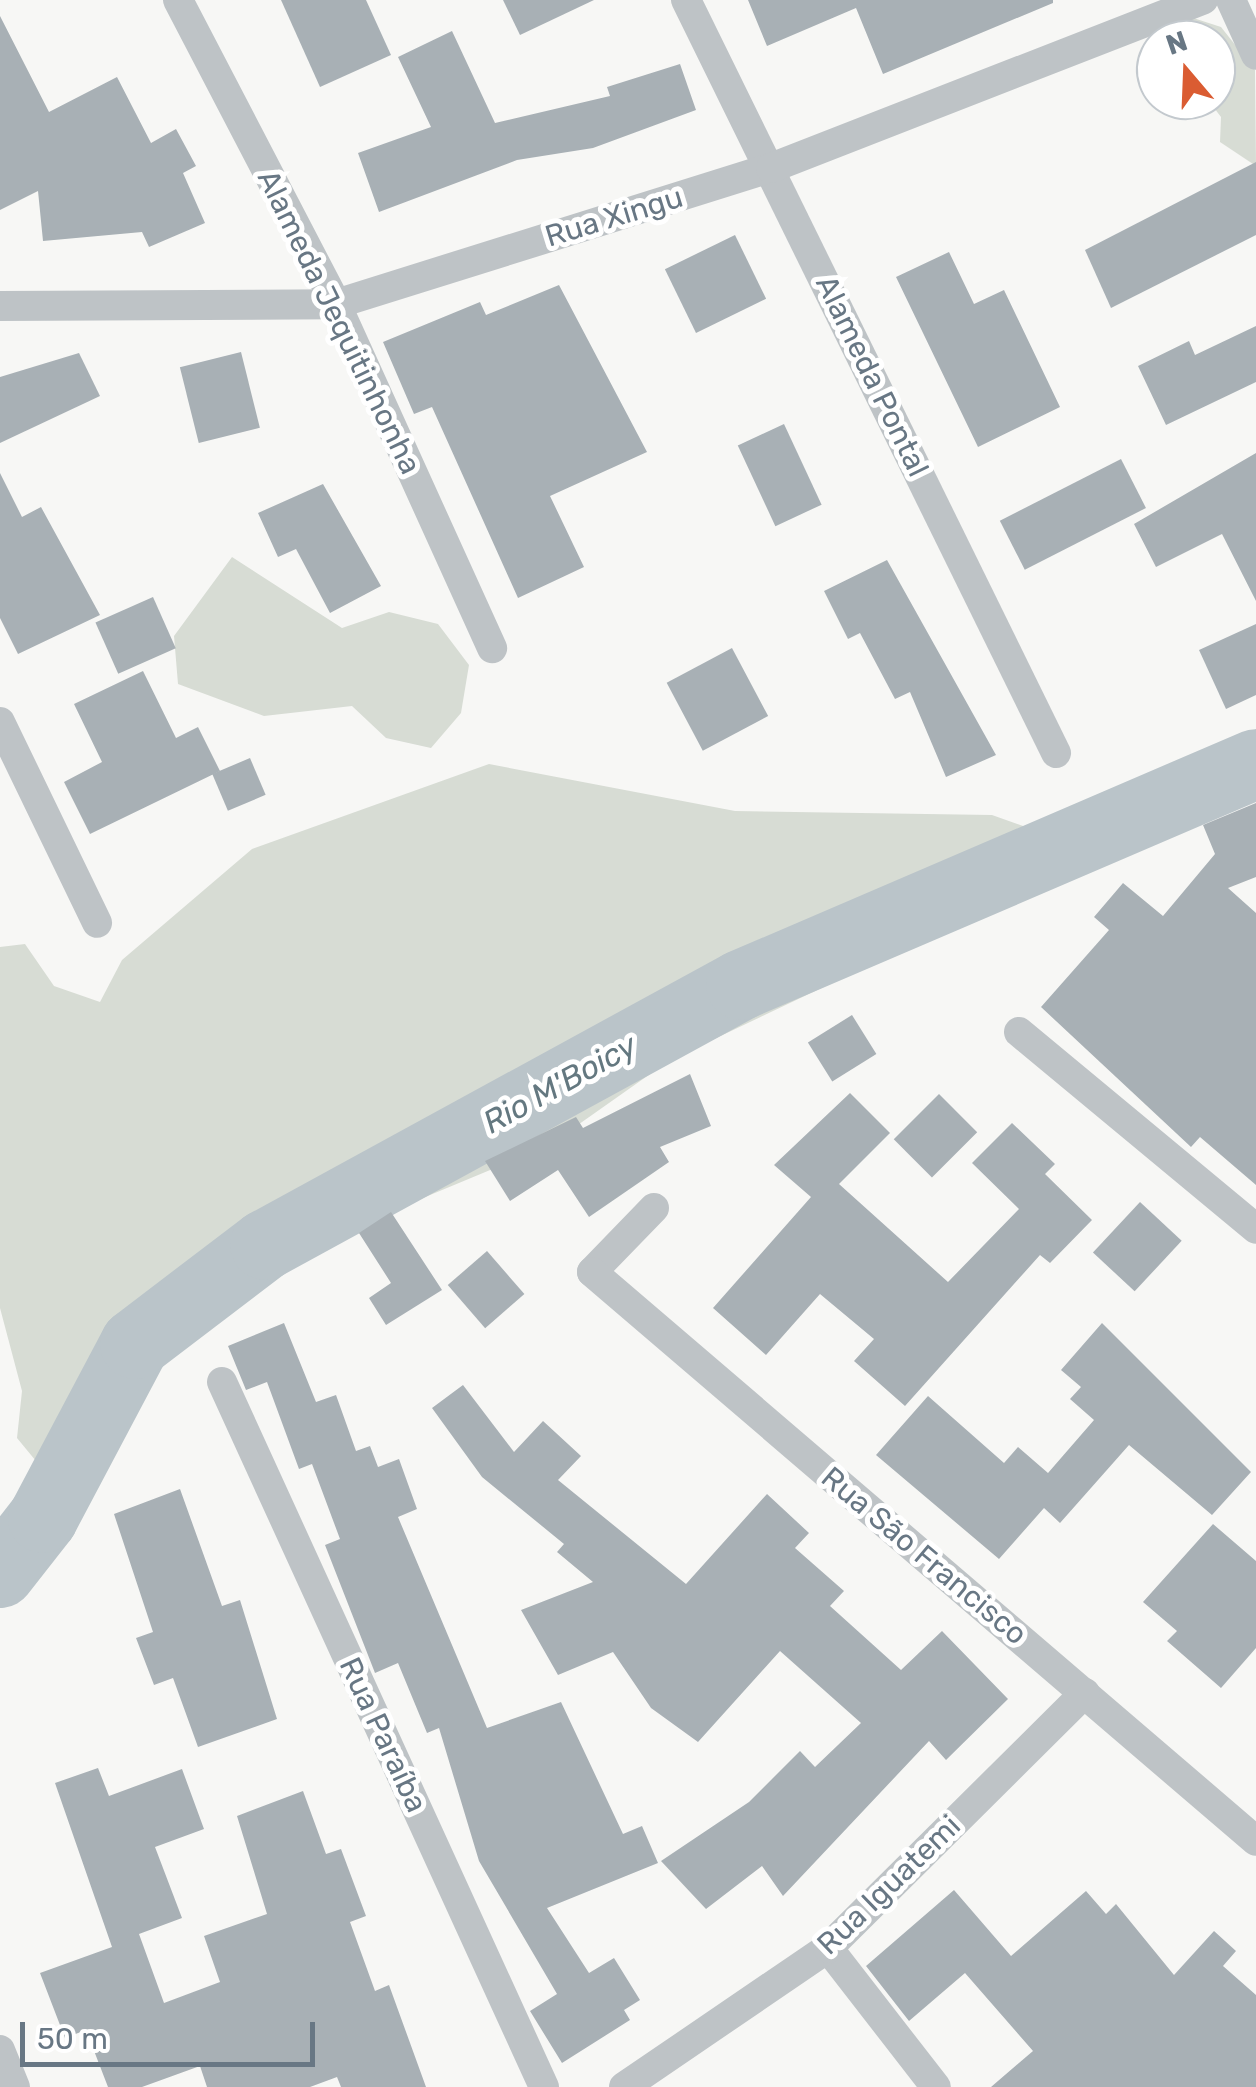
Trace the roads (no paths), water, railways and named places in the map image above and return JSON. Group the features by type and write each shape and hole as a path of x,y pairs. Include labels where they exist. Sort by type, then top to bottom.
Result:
{"street":[{"name":"Alameda Jequitinhonha","path":"178,0 336,304 492,648"},
{"name":"Alameda Pontal","path":"686,0 1056,753"},
{"name":"Rua Xingu","path":"0,306 336,304 771,168 1203,0"},
{"path":"1231,0 1256,54"},
{"path":"0,722 97,924"},
{"path":"1019,1032 1256,1229"},
{"name":"Rua São Francisco","path":"654,1208 592,1272 1256,1841"},
{"name":"Rua Paraíba","path":"222,1382 544,2087"},
{"name":"Rua Iguatemi","path":"624,2087 828,1948 1085,1693"},
{"path":"828,1948 936,2087"},
{"path":"0,2050 15,2087"}],"waterway":[{"name":"Rio M'Boicy","path":"0,1573 43,1518 135,1344 265,1245 741,985 1256,764"}]}
